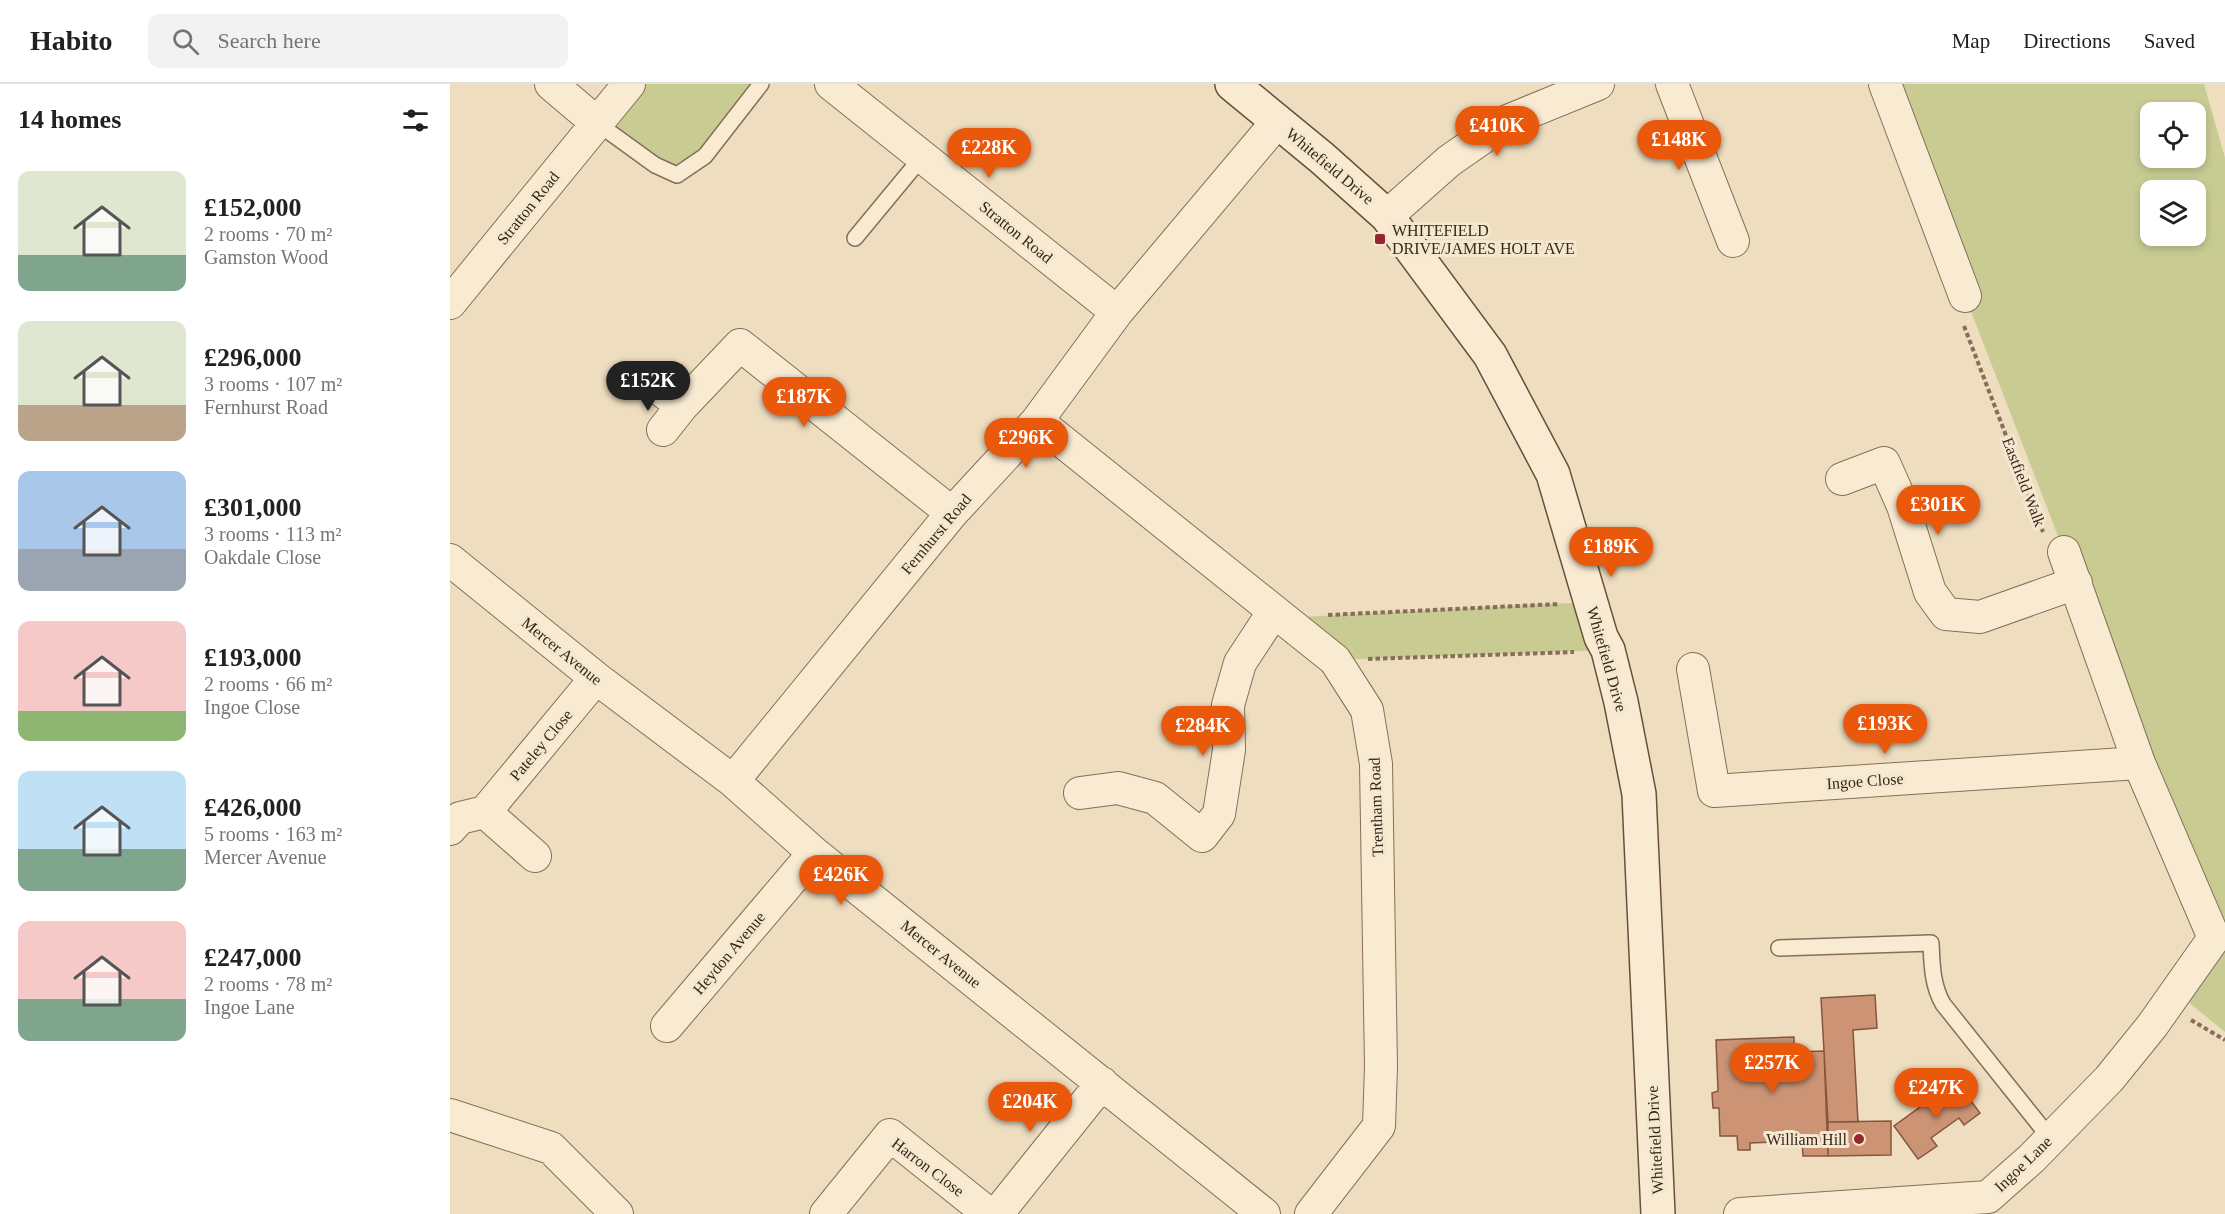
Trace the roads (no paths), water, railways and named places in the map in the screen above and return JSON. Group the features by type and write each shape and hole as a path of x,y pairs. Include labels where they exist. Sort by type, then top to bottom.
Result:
{"main road":[{"name":"Whitefield Drive","path":"1232,84 1322,158 1387,216 1490,355 1553,474 1601,637 1608,650 1639,794 1658,1214"}],"street":[{"path":"550,84 597,123"},
{"name":"Stratton Road","path":"450,303 629,84"},
{"name":"Stratton Road","path":"831,84 1117,312"},
{"path":"1387,216 1449,161 1504,122 1598,84"},
{"path":"1672,84 1733,241"},
{"path":"1885,84 1965,296"},
{"name":"Fernhurst Road","path":"733,782 952,513 1037,421 1117,312 1277,122"},
{"path":"645,378 672,418 740,345 952,513"},
{"name":"Trentham Road","path":"1037,421 1335,660 1367,710 1376,764 1382,1067 1380,1126 1311,1214"},
{"path":"1842,479 1884,463 1903,506 1930,592 1946,614 1980,617 2076,583"},
{"path":"2064,552 2139,763"},
{"name":"Mercer Avenue","path":"450,560 596,678 733,782 814,853 1264,1214"},
{"path":"1080,794 1118,788 1155,798 1202,836 1219,814 1229,750 1228,705 1240,663 1278,614"},
{"name":"Ingoe Close","path":"1693,669 1714,791 2139,763"},
{"name":"Pateley Close","path":"485,812 596,678"},
{"name":"Ingoe Lane","path":"1740,1214 1995,1206 2032,1158 2109,1079 2167,1005 2214,938 2139,763"},
{"path":"450,829 460,818 485,812 535,856"},
{"name":"Heydon Avenue","path":"667,1026 814,853"},
{"path":"997,1214 1102,1083"},
{"path":"450,1115 551,1148 617,1214"},
{"name":"Harron Close","path":"826,1214 890,1135 989,1214"}],"lane":[{"path":"597,123 655,165 677,175 705,156 761,84"},
{"path":"855,238 922,157"},
{"path":"1779,948 1931,943 1933,977 1940,999 2050,1138"}],"place":[{"name":"WHITEFIELD DRIVE/JAMES HOLT AVE","path":"1380,239"},
{"name":"William Hill","path":"1859,1139"}]}
